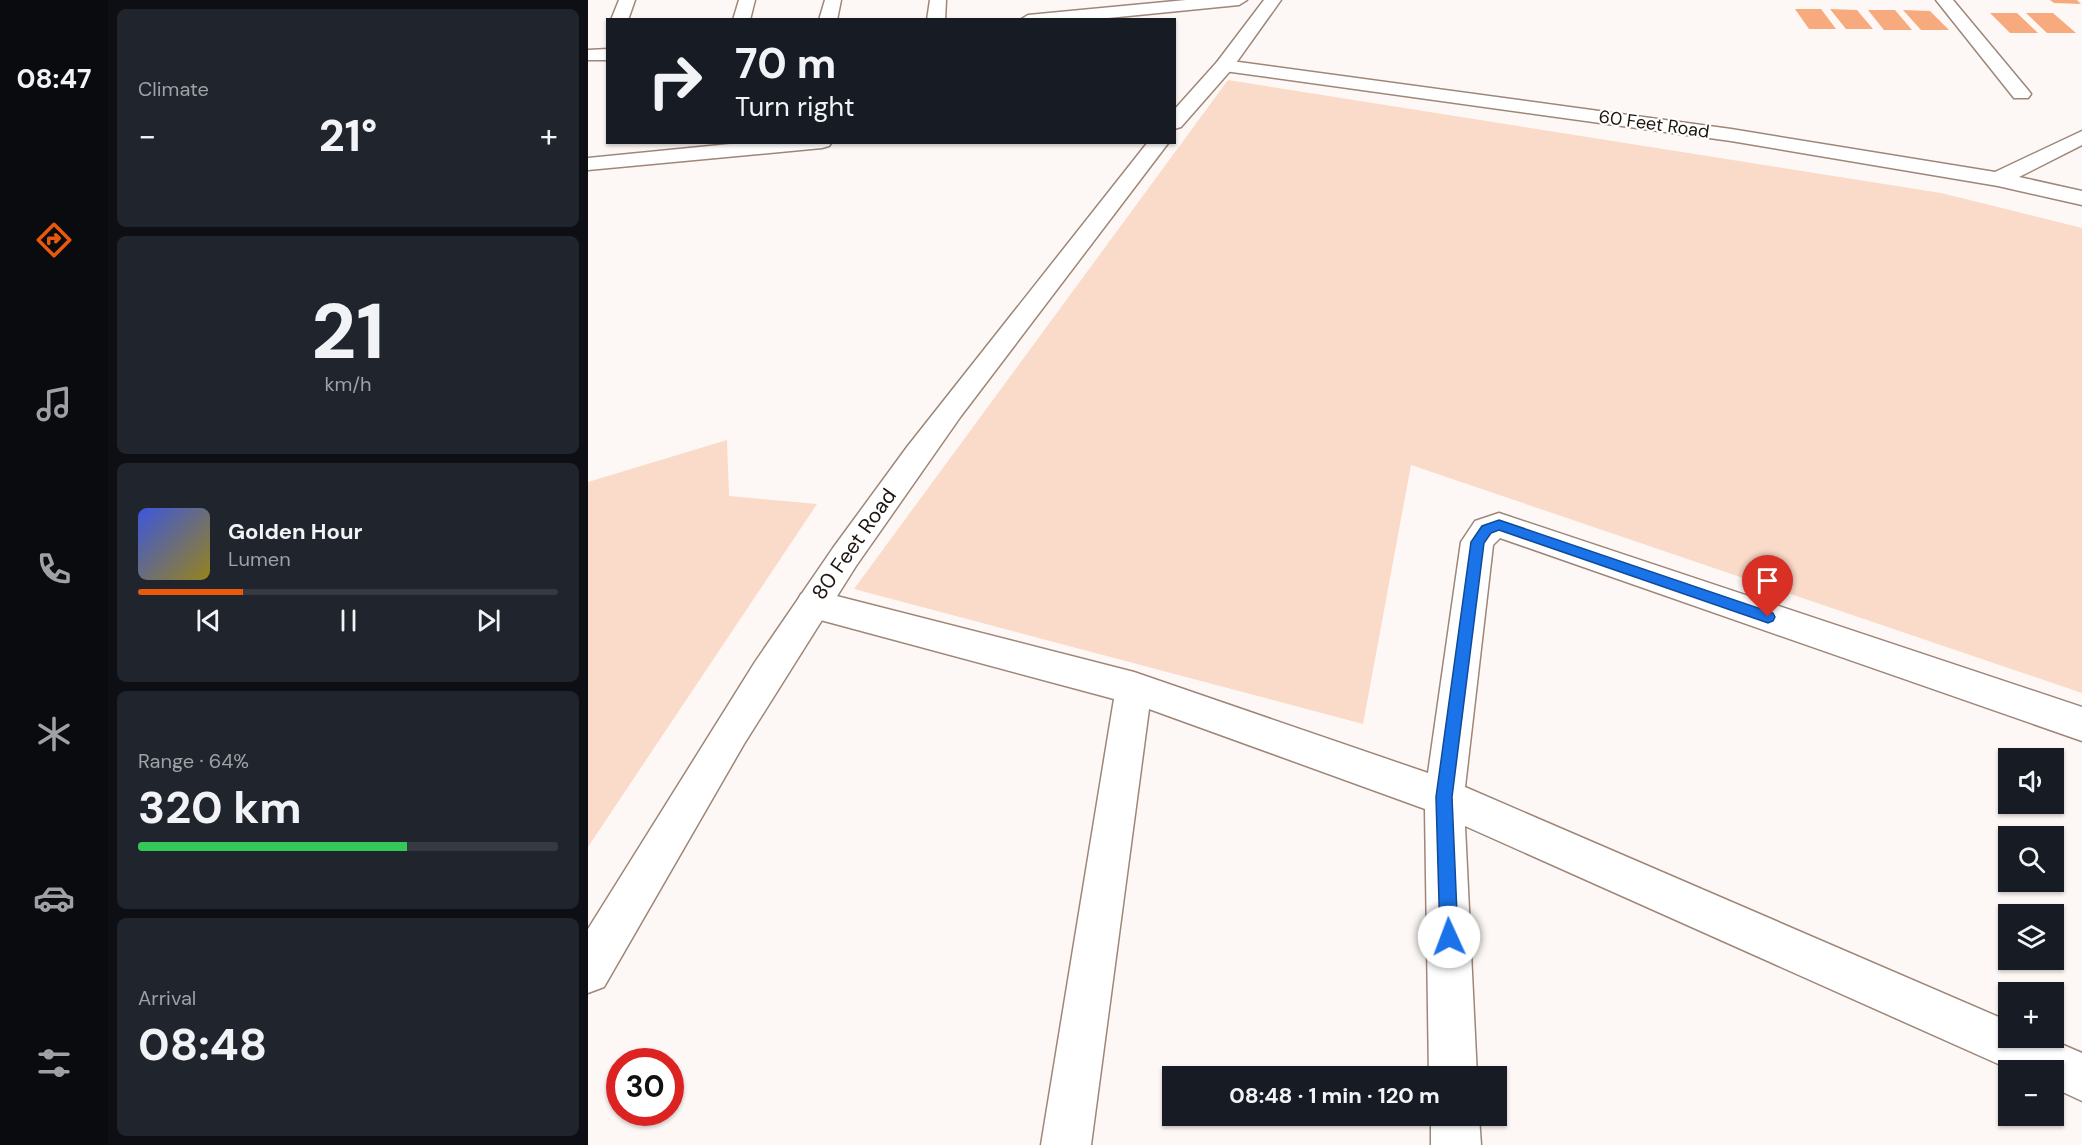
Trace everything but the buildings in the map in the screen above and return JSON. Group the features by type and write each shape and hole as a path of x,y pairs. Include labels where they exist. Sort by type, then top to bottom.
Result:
{"street":[{"path":"620,18 627,0"},
{"path":"742,18 747,0"},
{"path":"828,18 833,0"},
{"path":"936,18 938,0"},
{"path":"1048,0 1050,18 1239,0"},
{"path":"1179,114 1224,66 1273,0"},
{"path":"1944,0 2021,94"},
{"name":"60 Feet Road","path":"1224,66 1731,135 1998,178 2082,198"},
{"path":"1998,178 2082,137"},
{"path":"588,164 801,144"},
{"name":"80 Feet Road","path":"588,971 735,723 813,604 939,425 1157,144"},
{"path":"1453,1066 1444,797 1477,542 1486,530 1499,525 2082,724"},
{"path":"813,604 1134,688 1444,797 2082,1077"},
{"path":"1066,1145 1134,688"},
{"path":"1455,1126 1456,1145"}],"shaded area":[{"path":"1228,80 1941,193 2082,228 2082,693 1411,465 1363,724 854,589"},
{"path":"727,440 729,496 817,504 588,847 588,482"}],"route":[{"path":"1449,937 1444,797 1477,542 1486,530 1499,525 1768,617"}]}
